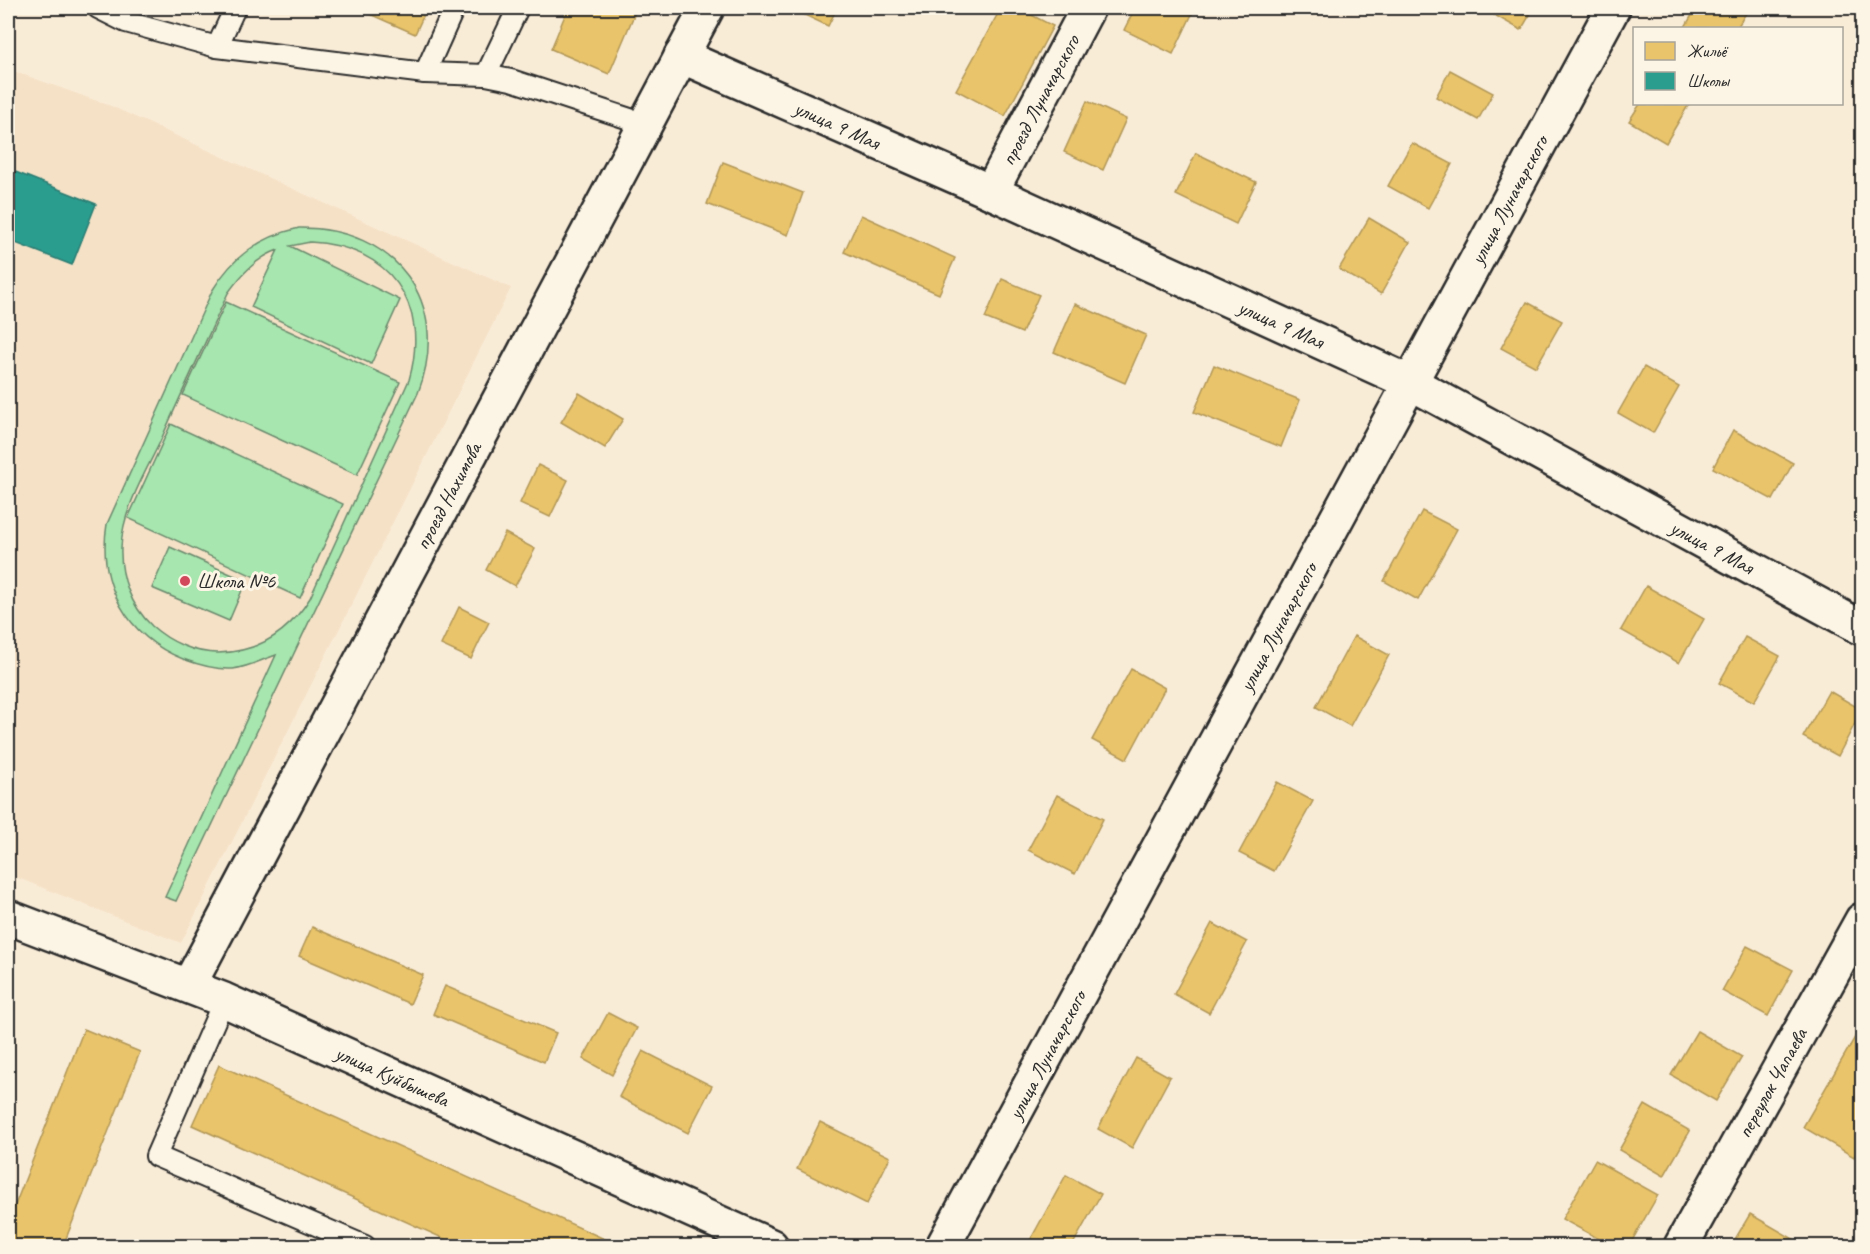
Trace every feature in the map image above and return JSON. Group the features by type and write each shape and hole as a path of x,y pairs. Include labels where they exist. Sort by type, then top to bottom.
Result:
{"street":[{"name":"проезд Нахимова","path":"189,985 707,8"},
{"name":"проезд Луначарского","path":"991,192 1088,8"},
{"name":"улица Луначарского","path":"943,1246 1613,8"},
{"name":"улица 9 Мая","path":"681,56 991,192 1411,383 1863,628"},
{"name":"улица Куйбышева","path":"8,917 224,1000 763,1245"},
{"name":"переулок Чапаева","path":"1681,1246 1863,920"}],"lane":[{"path":"98,8 126,22 217,47 424,73 486,75 511,80 645,124"},
{"path":"217,47 235,8"},
{"path":"424,73 454,8"},
{"path":"486,75 518,8"},
{"path":"224,1000 156,1156 365,1246"}],"shaded area":[{"name":"Школа №6","path":"8,69 111,106 511,288 181,943 8,874"}],"green space":[{"path":"299,228 333,231 363,241 388,256 408,276 421,301 428,329 427,360 418,393 176,901 165,897 276,655 239,668 214,668 183,659 146,637 120,605 112,587 105,546 107,524 212,291 238,258 260,243","holes":["310,242 338,246 362,254 382,267 397,284 408,304 414,327 414,352 409,380 310,598 293,621 272,638 247,649 218,653 183,646 152,626 138,609 128,590 122,570 121,548 125,520 130,507 228,293 256,262 270,253 278,250 251,307 371,364 400,300 290,246"]},
{"path":"226,302 400,382 357,475 183,395"},
{"path":"171,424 343,504 300,598 128,518"},
{"path":"170,547 246,581 229,621 152,588"}],"building: Жильё":[{"path":"356,8 427,8 415,34"},
{"path":"568,8 637,8 609,74 551,49"},
{"path":"790,8 837,8 828,26"},
{"path":"1001,8 1018,8 1053,26 1005,116 956,90"},
{"path":"1135,8 1184,8 1193,12 1173,54 1124,30"},
{"path":"1492,8 1534,8 1521,30 1489,12"},
{"path":"1696,8 1749,8 1738,27 1685,27"},
{"path":"1450,70 1493,93 1478,120 1436,97"},
{"path":"1087,101 1126,119 1103,170 1064,152"},
{"path":"1639,105 1688,105 1666,143 1629,121"},
{"path":"1412,143 1452,164 1428,208 1388,186"},
{"path":"1196,153 1256,182 1236,224 1176,195"},
{"path":"723,162 803,193 788,235 707,204"},
{"path":"861,215 955,258 939,294 844,252"},
{"path":"1369,218 1410,242 1381,294 1339,269"},
{"path":"1002,279 1039,295 1022,333 985,318"},
{"path":"1527,302 1562,321 1536,367 1501,348"},
{"path":"1075,304 1146,335 1125,383 1054,352"},
{"path":"1214,365 1300,400 1281,447 1194,412"},
{"path":"1644,367 1679,387 1653,433 1618,413"},
{"path":"579,393 623,419 605,448 561,422"},
{"path":"1733,430 1793,463 1773,500 1713,468"},
{"path":"538,465 568,480 550,517 520,503"},
{"path":"1422,511 1457,529 1418,600 1384,581"},
{"path":"505,533 535,549 515,586 486,570"},
{"path":"1646,586 1704,619 1679,663 1621,630"},
{"path":"459,607 489,622 471,659 441,645"},
{"path":"1354,636 1389,655 1350,726 1316,707"},
{"path":"1745,637 1780,656 1754,702 1719,683"},
{"path":"1131,669 1165,688 1127,759 1092,740"},
{"path":"1829,691 1862,710 1838,756 1803,737"},
{"path":"1277,782 1313,801 1274,871 1239,853"},
{"path":"1057,795 1103,819 1075,874 1028,850"},
{"path":"1212,923 1247,942 1209,1013 1174,994"},
{"path":"312,927 423,975 410,1004 299,956"},
{"path":"1747,946 1793,970 1768,1016 1722,991"},
{"path":"445,986 556,1033 544,1062 433,1014"},
{"path":"608,1013 637,1028 612,1075 583,1059"},
{"path":"1862,1025 1862,1142 1854,1157 1803,1127"},
{"path":"84,1029 140,1052 63,1246 8,1246 8,1223"},
{"path":"1697,1031 1742,1057 1716,1101 1671,1075"},
{"path":"643,1051 712,1086 688,1133 619,1097"},
{"path":"1136,1058 1170,1077 1132,1148 1098,1129"},
{"path":"219,1065 620,1246 460,1246 192,1125"},
{"path":"1645,1105 1690,1131 1664,1176 1619,1150"},
{"path":"820,1122 890,1157 867,1204 797,1169"},
{"path":"1595,1160 1658,1195 1629,1246 1612,1246 1562,1219"},
{"path":"1066,1175 1101,1194 1072,1246 1027,1246"},
{"path":"1750,1214 1802,1244 1801,1246 1731,1246"}],"building: Школы":[{"path":"8,169 96,204 72,265 8,240"}],"place":[{"name":"Школа №6","path":"185,581"}]}
